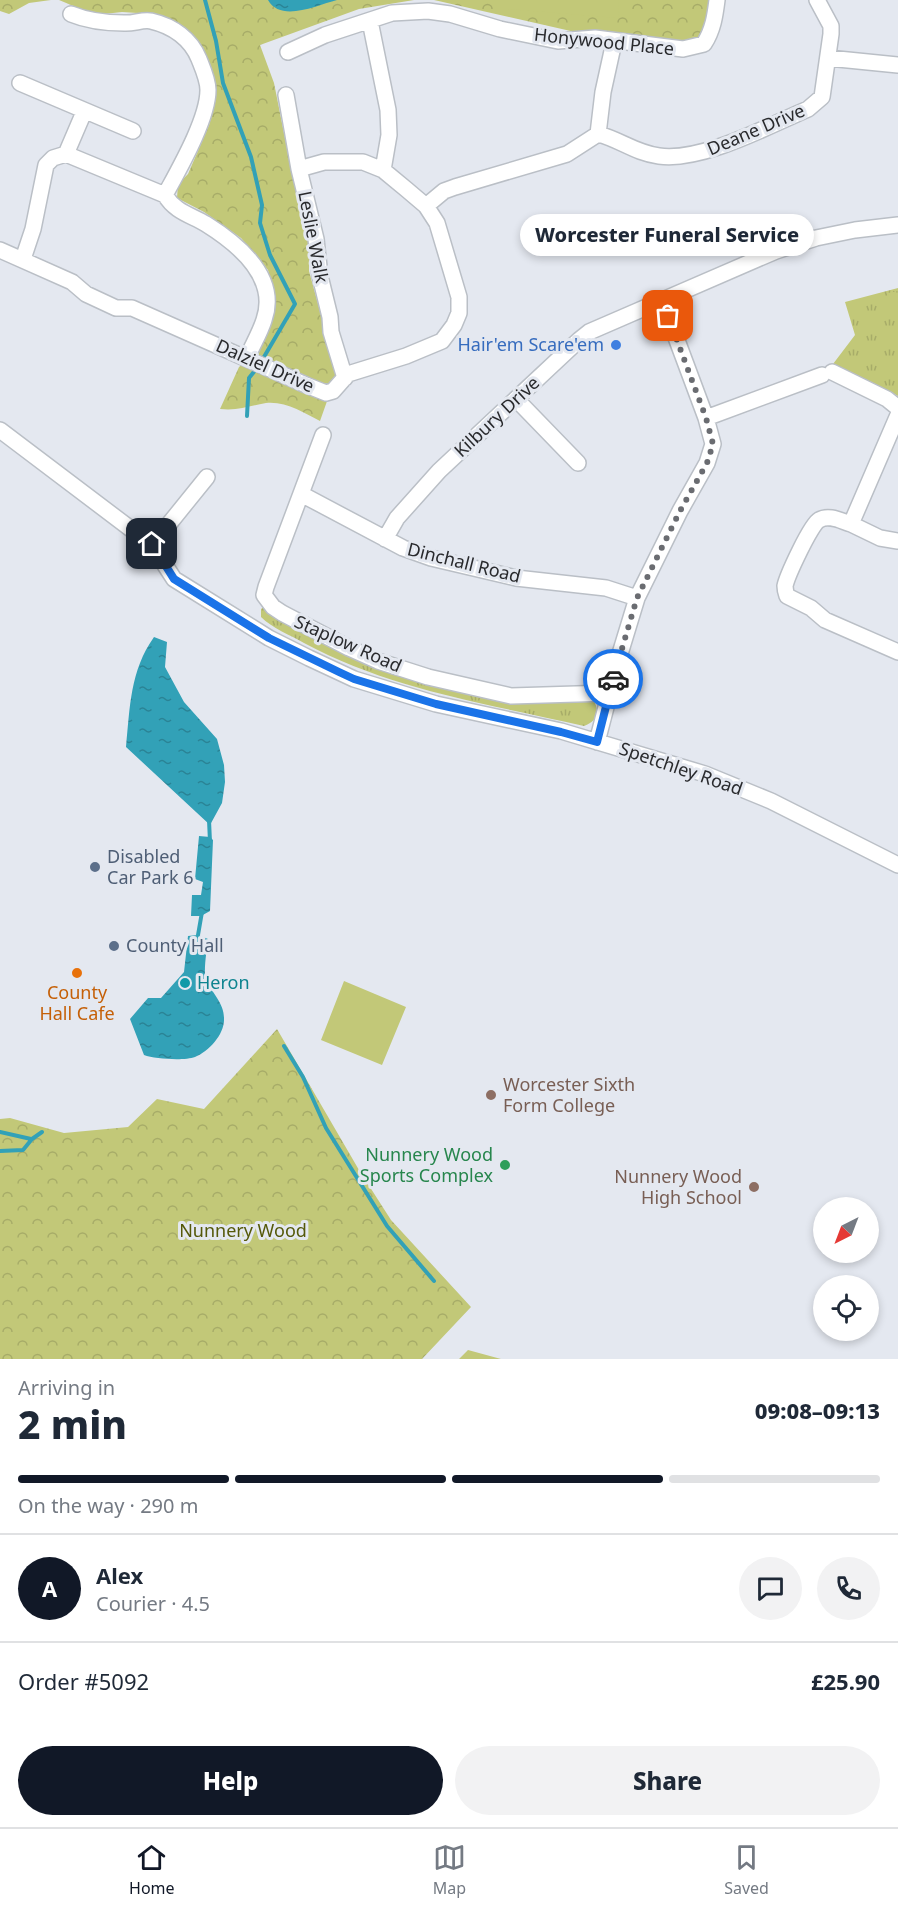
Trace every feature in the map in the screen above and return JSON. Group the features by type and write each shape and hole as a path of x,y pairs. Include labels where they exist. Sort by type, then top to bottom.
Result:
{"street":[{"name":"Honywood Place","path":"288,52 325,34 392,13 428,11 450,14 500,29 558,41 595,38 683,50 704,44 714,20 717,0"},
{"name":"Deane Drive","path":"598,134 631,149 660,156 678,157 704,153 808,109 822,97 831,26 817,0"},
{"path":"71,14 88,20 125,24 150,20 174,29 188,40 197,53 208,89 204,110 165,195"},
{"path":"370,21 388,110 388,135 382,170"},
{"path":"426,206 444,191 567,154 598,134 603,92 615,42"},
{"path":"828,58 898,65"},
{"path":"20,83 133,131"},
{"name":"Leslie Walk","path":"286,95 299,169 316,239 320,276 330,317 331,332 345,378"},
{"path":"66,154 84,112"},
{"path":"23,259 33,229 46,165 53,158 66,154 165,195 177,210 205,224 236,245 263,279 268,298 265,319 249,359"},
{"name":"Dalziel Drive","path":"0,250 72,282 86,294 116,308 132,308 266,368 326,393 333,392 348,374 406,356 442,341 454,325 459,313 459,297 437,223 426,206 382,170 363,162 343,161 324,162 299,169"},
{"name":"Kilbury Drive","path":"385,539 397,518 439,471 584,336 776,251 816,238 898,225"},
{"path":"597,742 637,598 711,454 713,444 706,418 662,300"},
{"path":"706,418 827,373 887,399 898,408"},
{"path":"516,399 578,463"},
{"path":"851,524 898,415"},
{"name":"Spetchley Road","path":"0,430 152,544 174,579 269,638 336,671 354,679 436,704 561,732 705,774 771,801 898,865"},
{"name":"Staplow Road","path":"324,435 264,595 273,607 378,661 428,678 512,696 609,693"},
{"path":"152,544 207,477"},
{"name":"Dinchall Road","path":"301,494 403,549 431,558 527,579 606,588 637,598"},
{"path":"898,541 880,538 835,519 825,518 817,521 806,537 785,586 786,596 811,608 825,620 898,652"}],"green space":[{"path":"0,0 51,0 29,3 9,14 0,11"},
{"path":"59,0 414,0 359,9 260,45 274,83 291,168 309,235 309,271 337,373 320,421 294,408 273,403 238,409 220,409 239,367 260,349 269,326 275,298 268,270 241,238 204,212 177,198 178,184 188,174 209,125 216,99 213,77 153,14 122,12 95,15"},
{"path":"434,0 716,0 701,40 683,41 599,30 575,32"},
{"path":"508,0 619,0 618,18 508,9"},
{"path":"898,288 898,396 833,364 855,335 845,302"},
{"path":"898,291 898,315 890,308 888,293"},
{"path":"264,607 272,616 283,621 494,699 524,704 593,700 597,708 595,719 584,726 441,694 371,673 337,659 270,625 261,617 261,609"},
{"path":"344,981 406,1007 382,1065 321,1040"},
{"name":"Nunnery Wood","path":"277,1029 359,1170 391,1220 471,1307 422,1359 0,1359 0,1119 10,1118 64,1133 128,1127 157,1099 204,1109"},
{"path":"468,1350 501,1359 459,1359"}],"water":[{"path":"268,0 337,0 290,11 274,7"},
{"path":"154,637 167,642 165,667 184,702 217,739 224,765 225,782 222,803 210,825 126,747 132,690 140,663"},
{"path":"199,836 210,837 213,840 210,911 201,916 191,916 192,895 201,895 203,882 195,879"},
{"path":"198,935 208,939 205,976 222,1008 224,1024 222,1030 206,1051 195,1057 170,1059 144,1055 130,1019 148,998 161,998 184,972 188,936"}],"waterway":[{"path":"205,0 216,41 223,83 251,157 262,205 260,223 270,255 295,304 261,362"},
{"path":"247,416 249,378 257,368"},
{"path":"209,820 210,842"},
{"path":"198,935 202,912"},
{"path":"284,1046 303,1077 326,1128 387,1226 434,1281"},
{"path":"0,1132 31,1139"},
{"path":"0,1151 23,1150 42,1132"}],"way so far":[{"path":"613,679 637,598 680,511 707,463 713,444 706,418 668,316"}],"place":[{"name":"Worcester Funeral Service","path":"668,316"},
{"name":"Hair'em Scare'em","path":"616,345"},
{"name":"Disabled Car Park 6","path":"95,867"},
{"name":"County Hall","path":"114,946"},
{"name":"County Hall Cafe","path":"77,973"},
{"name":"Heron","path":"185,983"},
{"name":"Worcester Sixth Form College","path":"491,1095"},
{"name":"Nunnery Wood Sports Complex","path":"505,1165"},
{"name":"Nunnery Wood High School","path":"754,1187"}],"route":[{"path":"152,544 174,579 269,638 354,679 436,704 597,742 613,679"}]}
